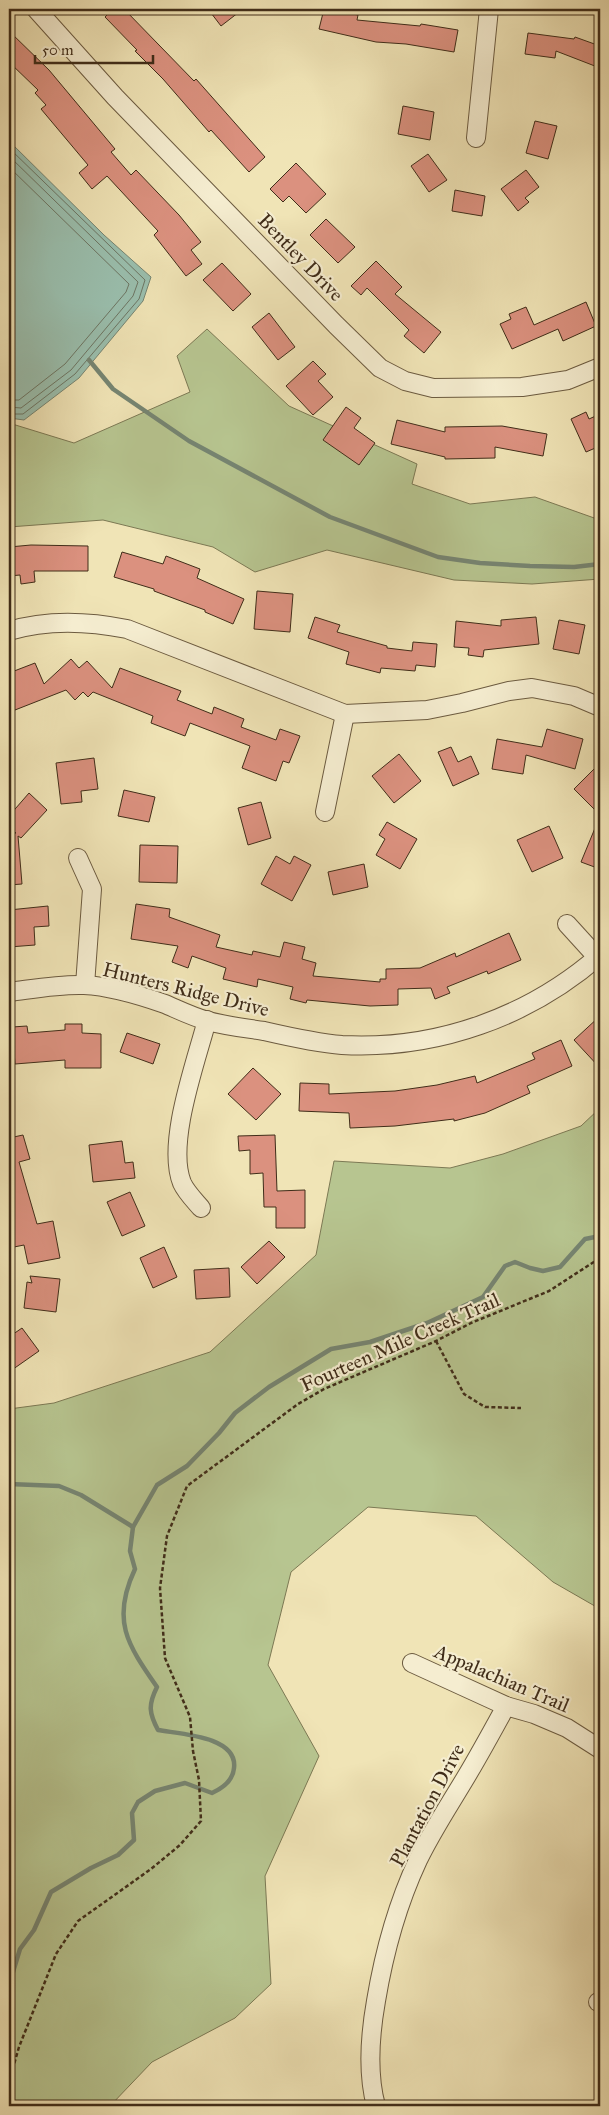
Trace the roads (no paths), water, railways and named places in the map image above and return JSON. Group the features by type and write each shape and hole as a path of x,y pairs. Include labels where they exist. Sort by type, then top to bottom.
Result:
{"street":[{"name":"Bentley Drive","path":"36,9 115,96 336,325 380,368 406,381 433,388 522,387 568,380 600,366"},
{"path":"476,138 489,9"},
{"path":"9,631 24,627 68,622 98,623 127,629 345,714 427,710 462,704 509,691 532,688 574,696 600,707"},
{"path":"325,812 345,714"},
{"path":"78,858 92,890 85,985"},
{"path":"567,924 599,956"},
{"name":"Hunters Ridge Drive","path":"9,992 85,985 124,992 162,1003 207,1020 321,1043 387,1044 422,1040 467,1030 515,1012 541,998 580,972 599,956"},
{"path":"200,1208 182,1184 177,1149 187,1097 207,1020"},
{"name":"Appalachian Trail","path":"412,1662 506,1706 534,1714 567,1728 600,1749"},
{"name":"Plantation Drive","path":"376,2106 370,2071 373,2015 382,1964 392,1931 422,1853 506,1706"}],"water":[{"path":"9,141 104,235 151,277 143,301 79,378 24,420 9,418"}],"waterway":[{"path":"89,360 113,389 189,441 330,517 438,557 480,563 530,566 574,567 600,564"},
{"path":"9,1985 20,1949 34,1930 51,1892 91,1868 118,1855 134,1840 132,1813 138,1802 155,1791 185,1783 212,1793 227,1784 232,1777 234,1768 233,1757 227,1749 205,1738 158,1730 151,1714 152,1699 157,1687 138,1658 126,1631 124,1603 135,1569 130,1551 133,1527 157,1485 187,1466 219,1433 235,1413 269,1387 331,1349 370,1342 427,1323 483,1297 505,1266 515,1262 543,1271 560,1267 585,1239 600,1236"},
{"path":"9,1484 59,1486 81,1495 133,1527"}]}
